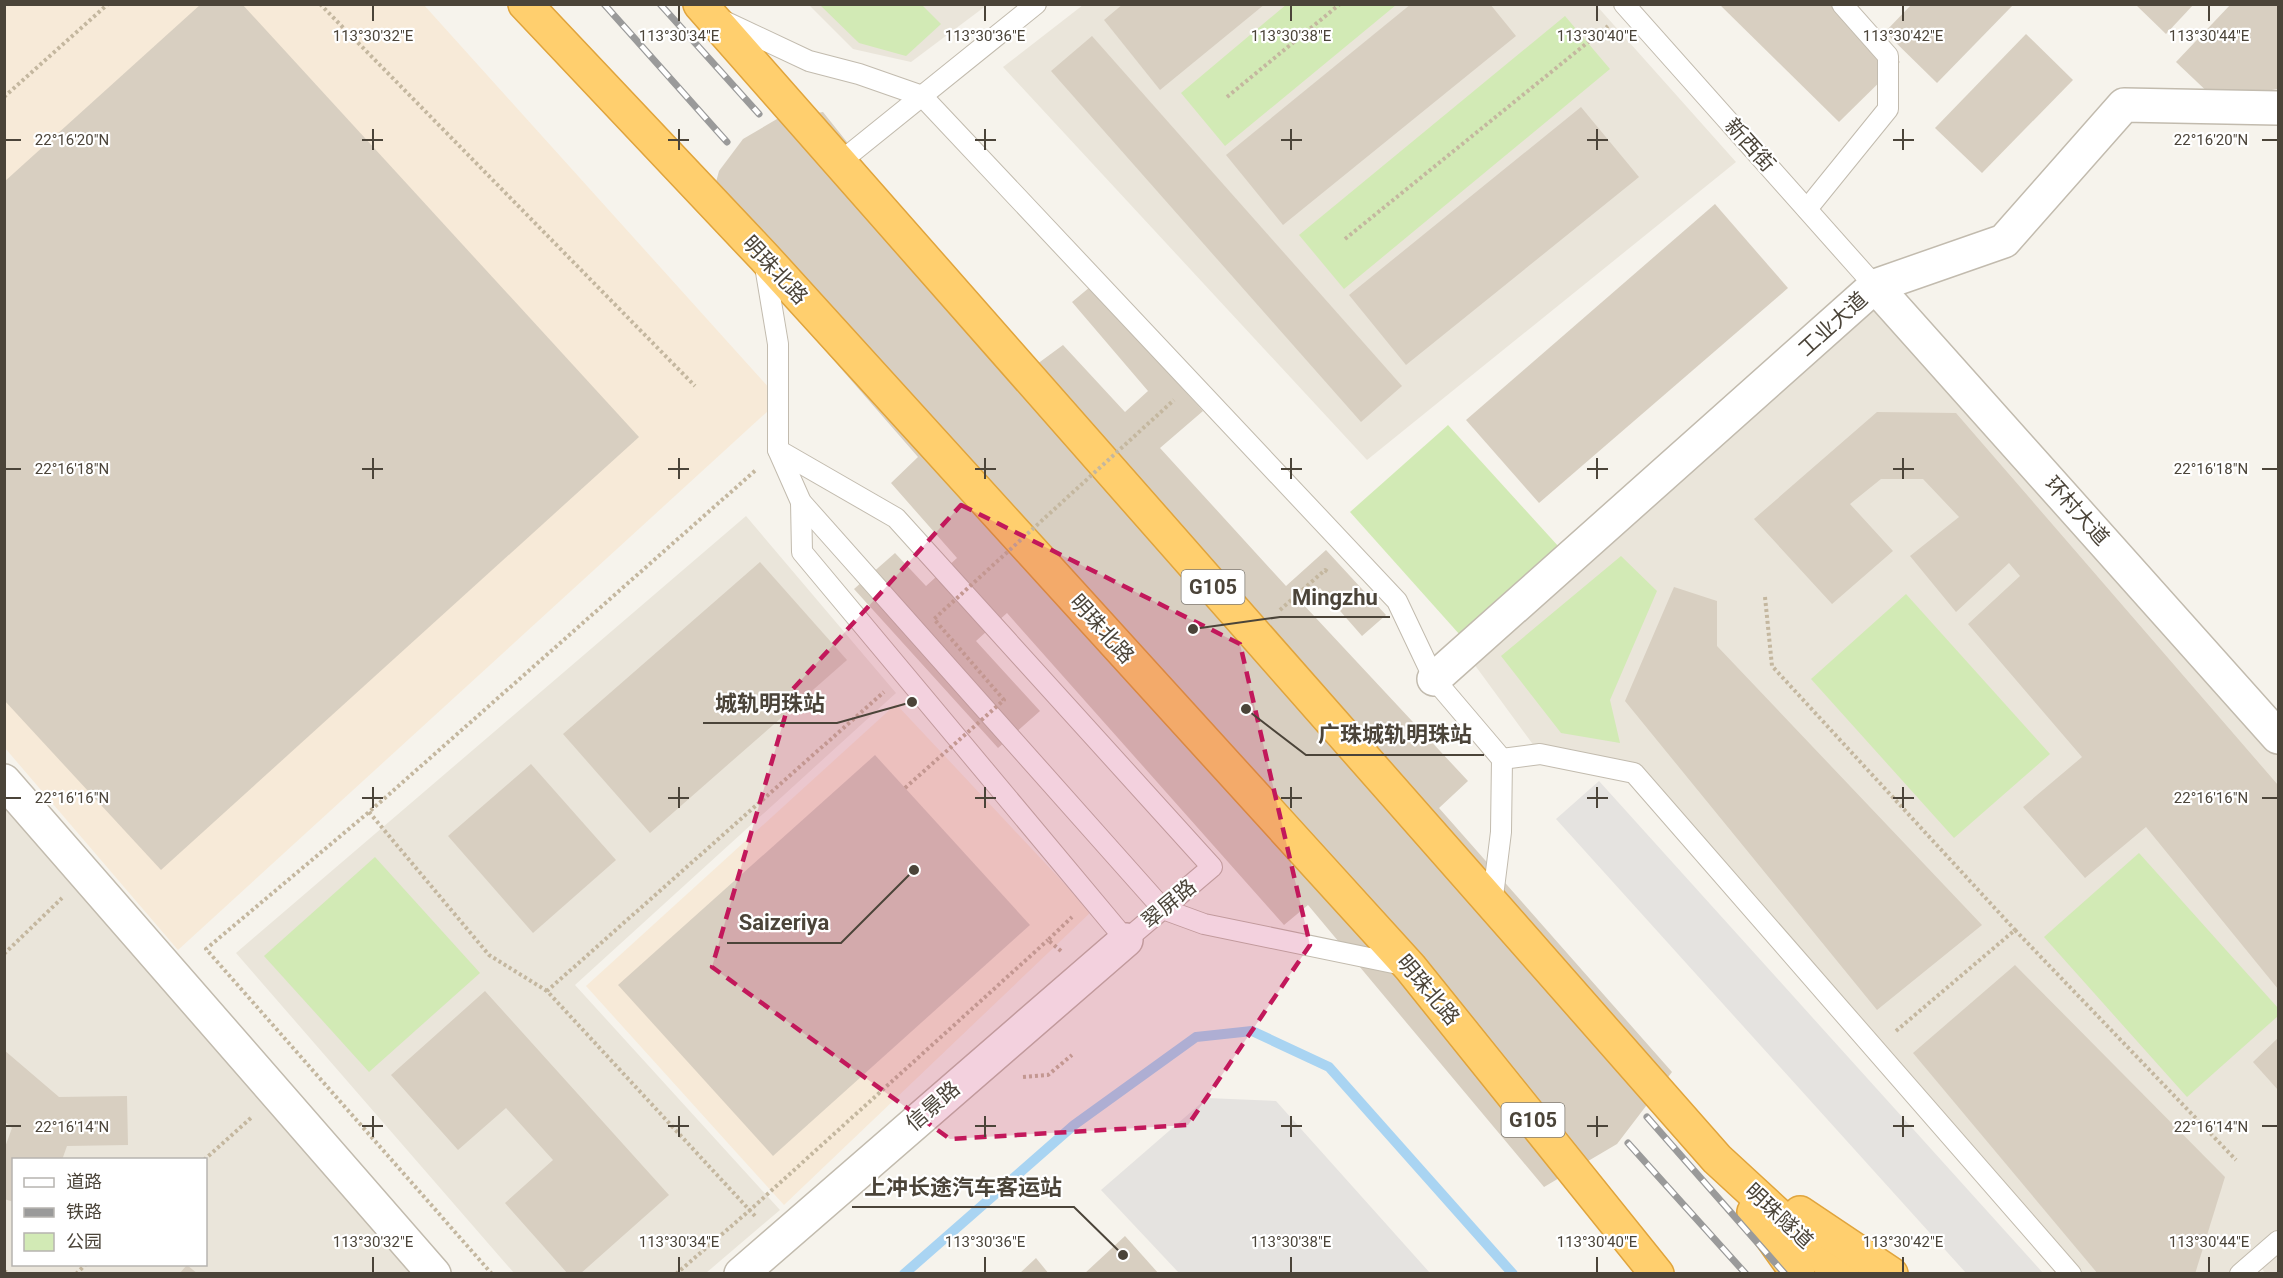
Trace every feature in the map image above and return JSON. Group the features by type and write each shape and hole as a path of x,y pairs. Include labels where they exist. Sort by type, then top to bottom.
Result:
{"highway":[{"name":"明珠北路","path":"525,4 764,257 1410,967 1657,1274"},
{"name":"G105","path":"704,9 1717,1159"},
{"path":"1717,1159 1798,1274"},
{"path":"1717,1159 1891,1274"},
{"name":"明珠隧道","path":"1717,1159 1842,1274"}],"street":[{"name":"工业大道","path":"1434,679 1466,653 1875,286 2004,241 2124,105 2278,108"},
{"name":"环村大道","path":"1875,286 2278,737"},
{"path":"4,781 434,1274"},
{"name":"信景路","path":"741,1274 1126,940"}],"lane":[{"path":"840,162 1036,4"},
{"path":"1807,209 1888,109 1888,56 1842,4"},
{"name":"新西街","path":"1627,7 1875,286"},
{"path":"704,9 809,61 859,74 922,96 1397,600 1434,679 1502,759 1501,832 1492,904"},
{"path":"764,257 778,344 778,450 801,502 1163,909 1204,924 1410,967"},
{"name":"翠屏路","path":"778,450 896,518 1212,867 1126,940"},
{"path":"801,502 802,552 1126,940"},
{"path":"1502,759 1540,754 1634,773 2071,1274"},
{"path":"2240,1274 2278,1241"}],"path":[{"path":"4,97 108,4"},
{"path":"320,4 695,386"},
{"path":"1227,97 1340,4"},
{"path":"1345,239 1627,7"},
{"path":"905,788 1004,700 934,619 1173,400"},
{"path":"1125,444 1133,453"},
{"path":"492,1274 206,949 369,812 778,450"},
{"path":"1271,602 1279,611 1325,570"},
{"path":"1765,597 1772,666 2015,930 2236,1160"},
{"path":"547,991 903,674"},
{"path":"369,812 489,954 547,991 778,1241"},
{"path":"4,954 64,897"},
{"path":"1874,1049 2015,930"},
{"path":"676,1274 750,1210 1048,940"},
{"path":"206,1158 253,1116"},
{"path":"4,1271 10,1274"}],"highlighted area":[{"path":"961,505 1240,644 1310,945 1188,1125 950,1139 712,967 793,689"}],"shaded area":[{"path":"4,5 424,5 780,400 178,950 5,748"},
{"path":"809,5 987,5 911,62 853,49"},
{"path":"1083,5 1596,5 1736,162 1367,460 1003,67"},
{"path":"1875,286 2278,737 2278,1273 2265,1273 2256,1260 2240,1273 2071,1273 1634,773 1540,754 1466,653"},
{"path":"746,516 896,693 575,985 780,1210 706,1273 514,1273 236,953"},
{"path":"896,704 1091,912 784,1205 586,986"},
{"path":"1599,781 2043,1273 1966,1273 1556,819"},
{"path":"5,805 431,1273 5,1273"},
{"path":"1207,1098 1276,1101 1430,1273 1179,1273 1101,1190"}],"green space":[{"path":"1287,4 1396,5 1225,146 1181,93"},
{"path":"820,5 922,5 941,24 906,56 859,43"},
{"path":"1565,16 1610,69 1344,289 1299,235"},
{"path":"1448,425 1559,547 1460,635 1350,512"},
{"path":"1621,556 1657,591 1610,700 1620,743 1561,733 1501,656"},
{"path":"1906,594 2050,754 1954,838 1811,679"},
{"path":"2139,853 2278,1008 2278,1016 2187,1097 2044,937"},
{"path":"375,857 480,973 369,1072 264,956"}],"building":[{"path":"201,4 242,4 639,437 161,870 4,700 4,182"},
{"path":"1123,4 1265,4 1160,90 1104,20"},
{"path":"1411,4 1490,4 1516,36 1283,225 1226,155"},
{"path":"1719,4 1842,4 1900,62 1839,122"},
{"path":"1912,4 2014,4 1937,83 1885,32"},
{"path":"2135,4 2194,4 2166,34"},
{"path":"2231,4 2278,4 2278,89 2215,99 2176,62"},
{"path":"2026,34 2073,80 1982,173 1935,128"},
{"path":"1092,36 1402,386 1361,422 1051,71"},
{"path":"1581,107 1639,177 1406,365 1349,295"},
{"path":"823,112 1029,370 1063,345 1125,412 1148,391 1072,302 1090,287 1203,411 1160,448 1286,586 1326,550 1386,615 1362,636 1320,588 1301,602 1468,781 1439,808 1672,1072 1617,1144 1544,1187 1308,905 1284,925 1007,613 976,641 1040,711 998,748 854,589 895,553 926,586 957,558 891,483 918,457 707,215 719,171 743,139 777,119"},
{"path":"1715,204 1788,288 1539,503 1466,420"},
{"path":"1877,412 1956,413 2278,785 2278,989 2146,827 2085,878 2023,807 2082,757 1968,624 2020,576 2009,563 1956,612 1910,556 1959,517 1923,479 1881,479 1850,504 1893,551 1832,604 1754,519"},
{"path":"760,562 847,660 650,833 563,734"},
{"path":"1674,587 1717,601 1717,646 1982,925 1877,1010 1625,701"},
{"path":"875,755 1030,925 773,1156 618,985"},
{"path":"531,764 616,860 533,933 448,836"},
{"path":"2015,965 2225,1177 2195,1274 2098,1274 1913,1053"},
{"path":"485,991 669,1195 580,1274 568,1274 505,1203 553,1160 506,1108 458,1150 391,1075"},
{"path":"2278,1038 2278,1090 2253,1062"},
{"path":"4,1050 59,1097 127,1096 128,1145 67,1146 63,1158 12,1158 12,1201 4,1199 4,1150 12,1128 4,1121"},
{"path":"1125,1236 1159,1274 1084,1274"},
{"path":"1036,1258 1049,1274 1019,1274"},
{"path":"188,1266 198,1274 179,1274"}],"waterway":[{"path":"904,1274 1074,1125 1196,1037 1252,1031 1329,1067 1513,1274"}],"railway":[{"path":"604,4 727,142"},
{"path":"660,4 759,114"},
{"path":"1647,1117 1785,1274"},
{"path":"1628,1143 1746,1274"}],"place":[{"name":"Mingzhu","path":"1193,629"},
{"name":"城轨明珠站","path":"912,702"},
{"name":"广珠城轨明珠站","path":"1246,709"},
{"name":"Saizeriya","path":"914,870"},
{"name":"上冲长途汽车客运站","path":"1123,1255"}]}
